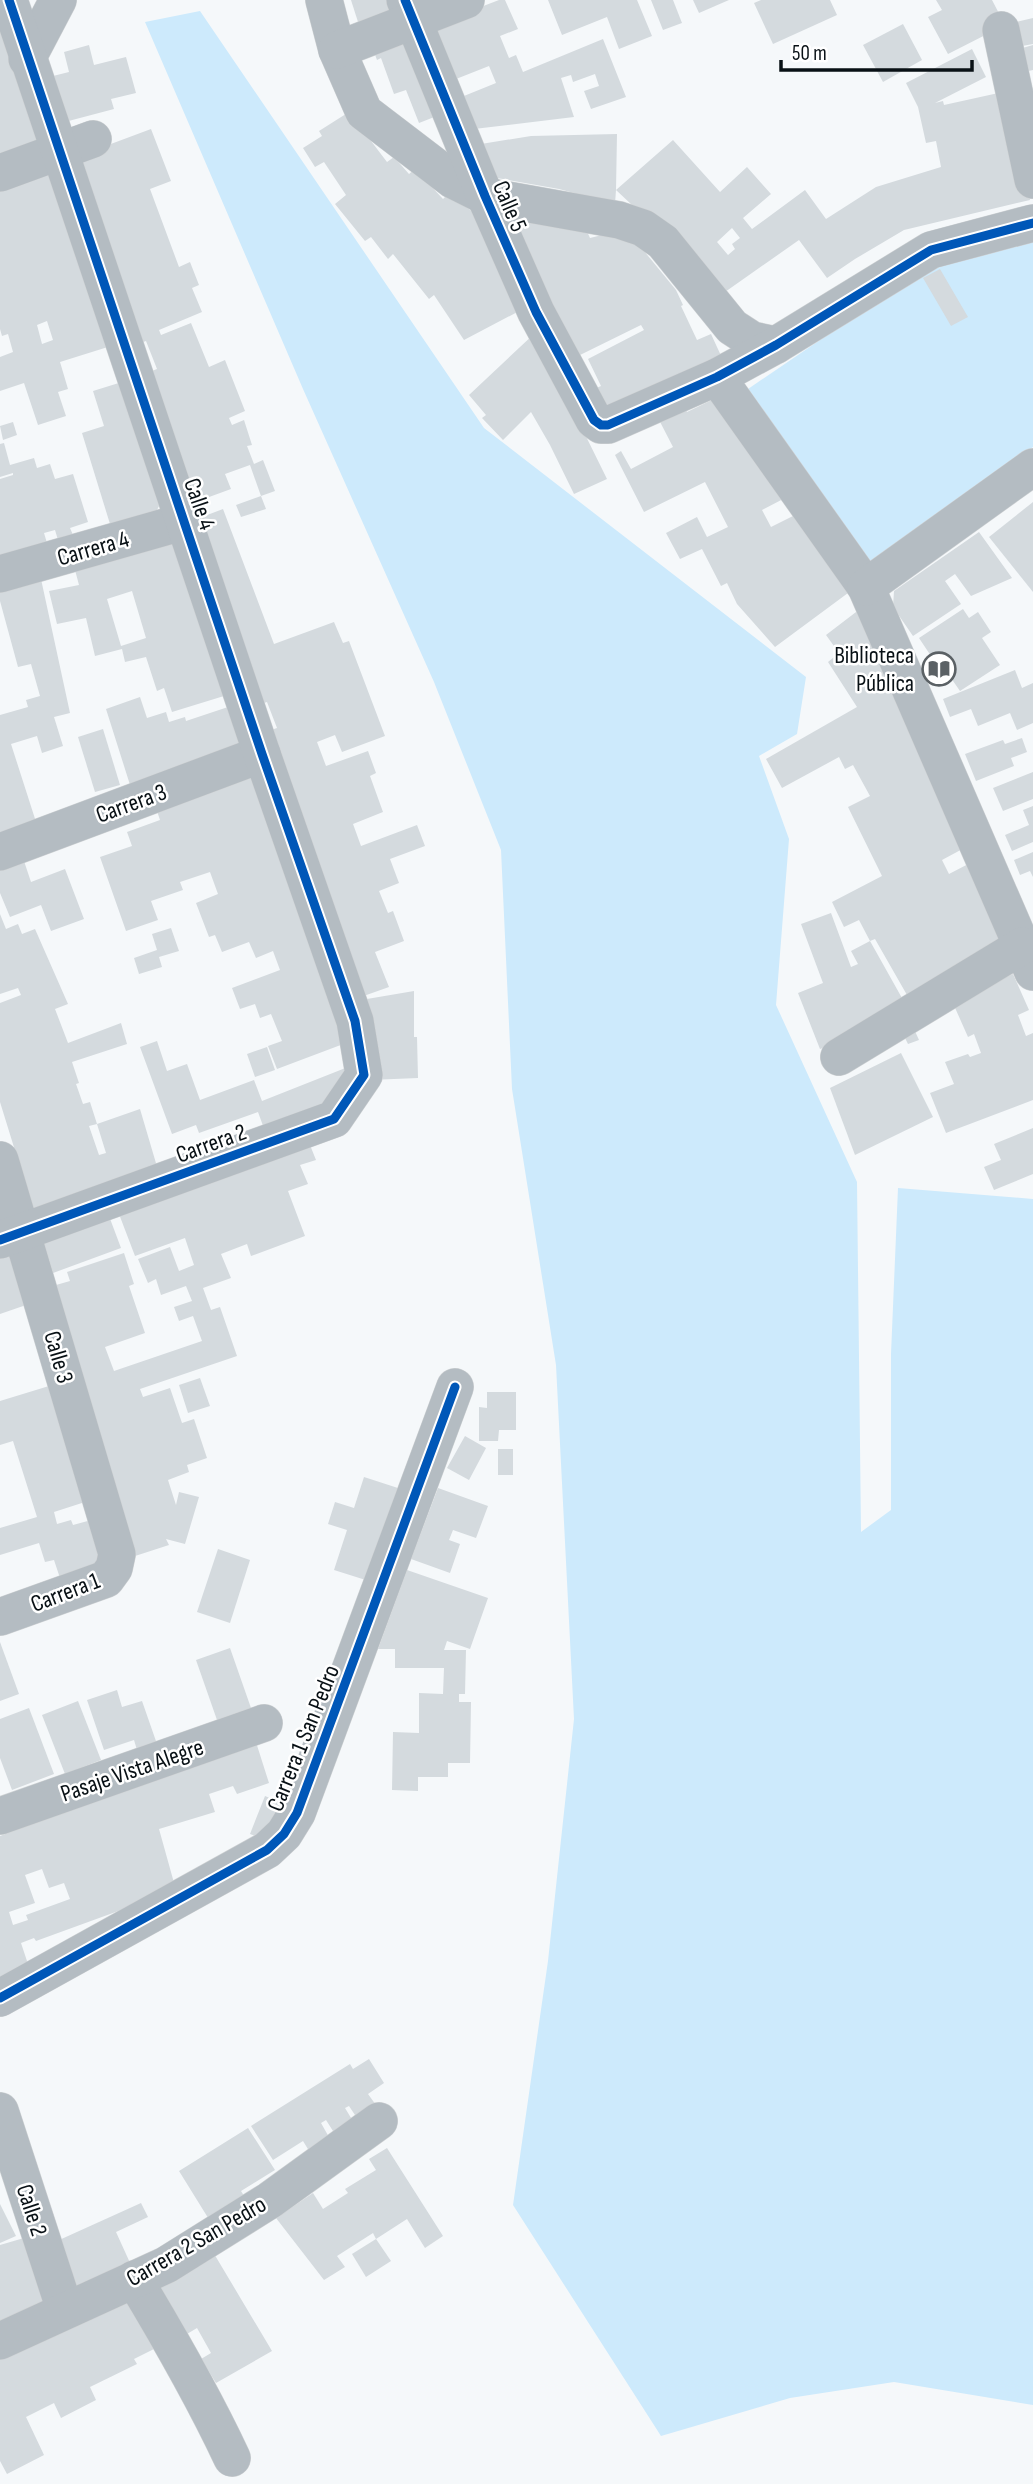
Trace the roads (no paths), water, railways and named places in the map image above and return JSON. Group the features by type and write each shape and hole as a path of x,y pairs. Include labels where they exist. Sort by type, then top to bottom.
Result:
{"street":[{"name":"Calle 4","path":"9,0 262,754 355,1021"},
{"path":"27,59 58,0"},
{"path":"324,0 337,50 364,112 453,180 485,196 619,220 643,228 663,242 732,327 752,340 776,345"},
{"path":"337,50 409,11 466,0"},
{"name":"Calle 5","path":"409,11 536,312 594,420 600,425 608,425 717,377"},
{"path":"1001,30 1033,180"},
{"path":"0,173 93,139"},
{"path":"838,1056 1027,959 866,587 717,377 776,345 931,250 1033,223"},
{"path":"866,587 1033,467"},
{"name":"Carrera 4","path":"0,574 186,521"},
{"name":"Carrera 3","path":"0,852 262,754"},
{"name":"Carrera 2","path":"11,1236 334,1119 364,1075 355,1021"},
{"name":"Calle 3","path":"0,1160 11,1236 117,1555"},
{"name":"Carrera 1 San Pedro","path":"0,1998 267,1850 284,1834 297,1813 455,1387"},
{"name":"Carrera 1","path":"0,1617 106,1579 114,1568 117,1555"},
{"name":"Pasaje Vista Alegre","path":"0,1816 264,1723"},
{"name":"Calle 2","path":"0,2111 65,2310"},
{"name":"Carrera 2 San Pedro","path":"0,2341 166,2264 270,2200 379,2121"},
{"path":"134,2279 178,2352 232,2458"}],"place":[{"name":"Biblioteca Pública","path":"939,669"}]}
